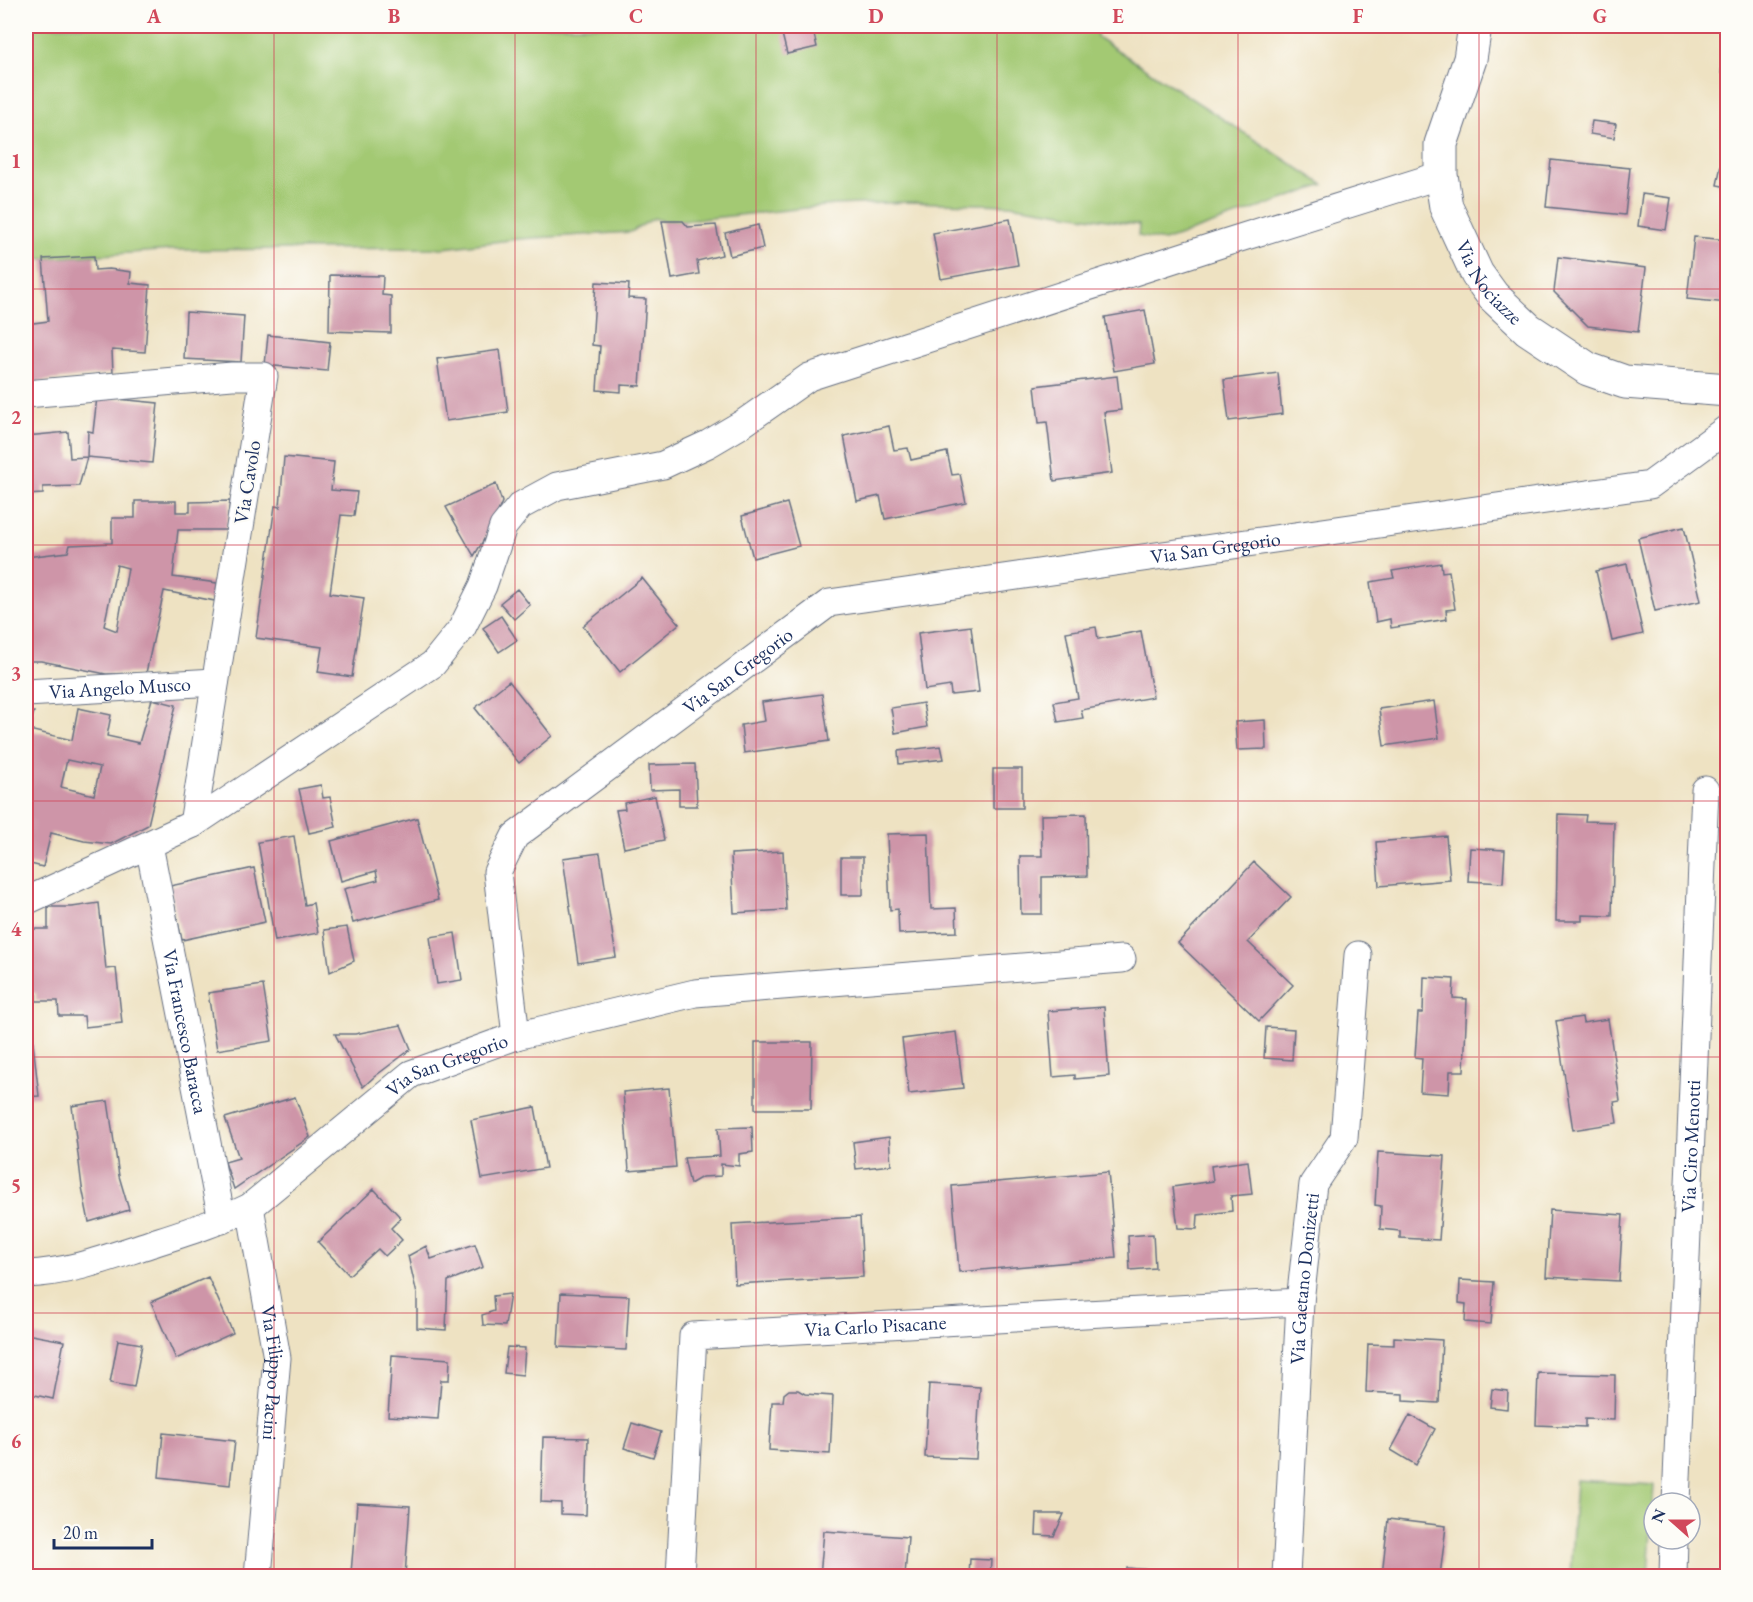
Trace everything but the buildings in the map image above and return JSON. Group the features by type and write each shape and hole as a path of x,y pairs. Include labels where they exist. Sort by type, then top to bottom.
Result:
{"street":[{"name":"Via Nociazze","path":"1475,26 1470,59 1441,144 1441,175 1446,207 1477,274 1493,296 1528,329 1588,369 1625,382 1728,390"},
{"path":"1470,59 1490,26"},
{"path":"26,901 193,824 433,664 462,628 483,586 503,527 520,506 557,486 663,465 708,444 742,424 809,377 1441,175"},
{"name":"Via Cavolo","path":"26,394 232,376 264,376 193,824"},
{"name":"Via San Gregorio","path":"26,1274 51,1273 76,1268 222,1220 250,1207 411,1074 516,1036 497,872 514,836 830,603 1650,485 1728,428"},
{"name":"Via Angelo Musco","path":"26,693 215,682"},
{"name":"Via Ciro Menotti","path":"1676,1491 1705,790"},
{"name":"Via Francesco Baracca","path":"149,845 222,1220"},
{"name":"Via Gaetano Donizetti","path":"1286,1576 1300,1302 1313,1184 1344,1138 1358,954"},
{"path":"516,1036 695,993 1122,959"},
{"name":"Via Filippo Pacini","path":"250,1207 277,1358 258,1576"},
{"name":"Via Carlo Pisacane","path":"680,1576 693,1336 1300,1302"},
{"path":"1673,1576 1674,1551"}],"green space":[{"path":"26,26 1097,26 1097,37 1324,185 1164,241 1138,236 1139,225 1010,205 909,202 834,205 683,221 662,221 654,218 631,232 518,239 444,248 173,250 43,259 26,258"},
{"path":"1576,1480 1654,1485 1654,1491 1642,1491 1642,1551 1650,1551 1648,1576 1570,1576"}]}
